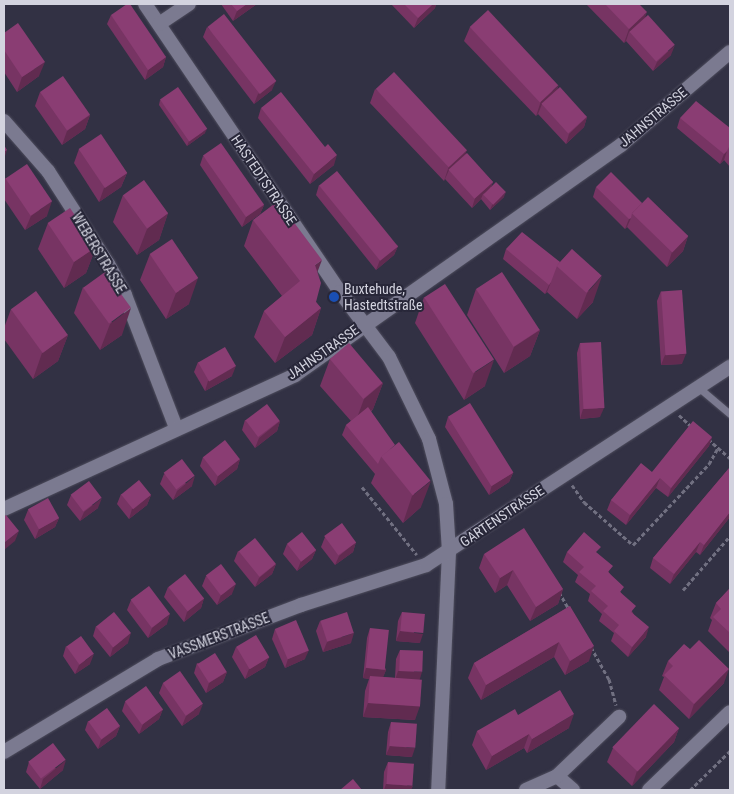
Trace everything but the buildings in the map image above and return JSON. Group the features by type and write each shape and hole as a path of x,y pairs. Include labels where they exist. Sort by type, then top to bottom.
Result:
{"street":[{"name":"HASTEDTSTRASSE","path":"145,4 364,324 389,357 429,439 446,504 449,552"},
{"path":"159,24 189,4"},
{"name":"JAHNSTRASSE","path":"4,509 176,428 295,375 364,324 621,145 730,52"},
{"name":"WEBERSTRASSE","path":"4,121 48,170 108,264 124,295 176,428"},
{"name":"GARTENSTRASSE","path":"438,790 449,552 730,367"},
{"name":"VASSMERSTRASSE","path":"4,752 158,659 301,605 426,565 449,552"},
{"path":"649,790 730,712"},
{"path":"526,790 557,776 619,717"},
{"path":"557,776 574,790"}],"lane":[{"path":"698,387 730,414"}],"path":[{"path":"669,406 697,430"},
{"path":"704,436 730,458"},
{"path":"565,475 584,502 633,545 709,464 718,448"},
{"path":"362,487 426,565"},
{"path":"683,590 730,536"},
{"path":"555,585 574,618"},
{"path":"589,644 609,679 619,717"},
{"path":"690,790 730,751"}],"place":[{"name":"Buxtehude, Hastedtstraße","path":"334,297"}]}
